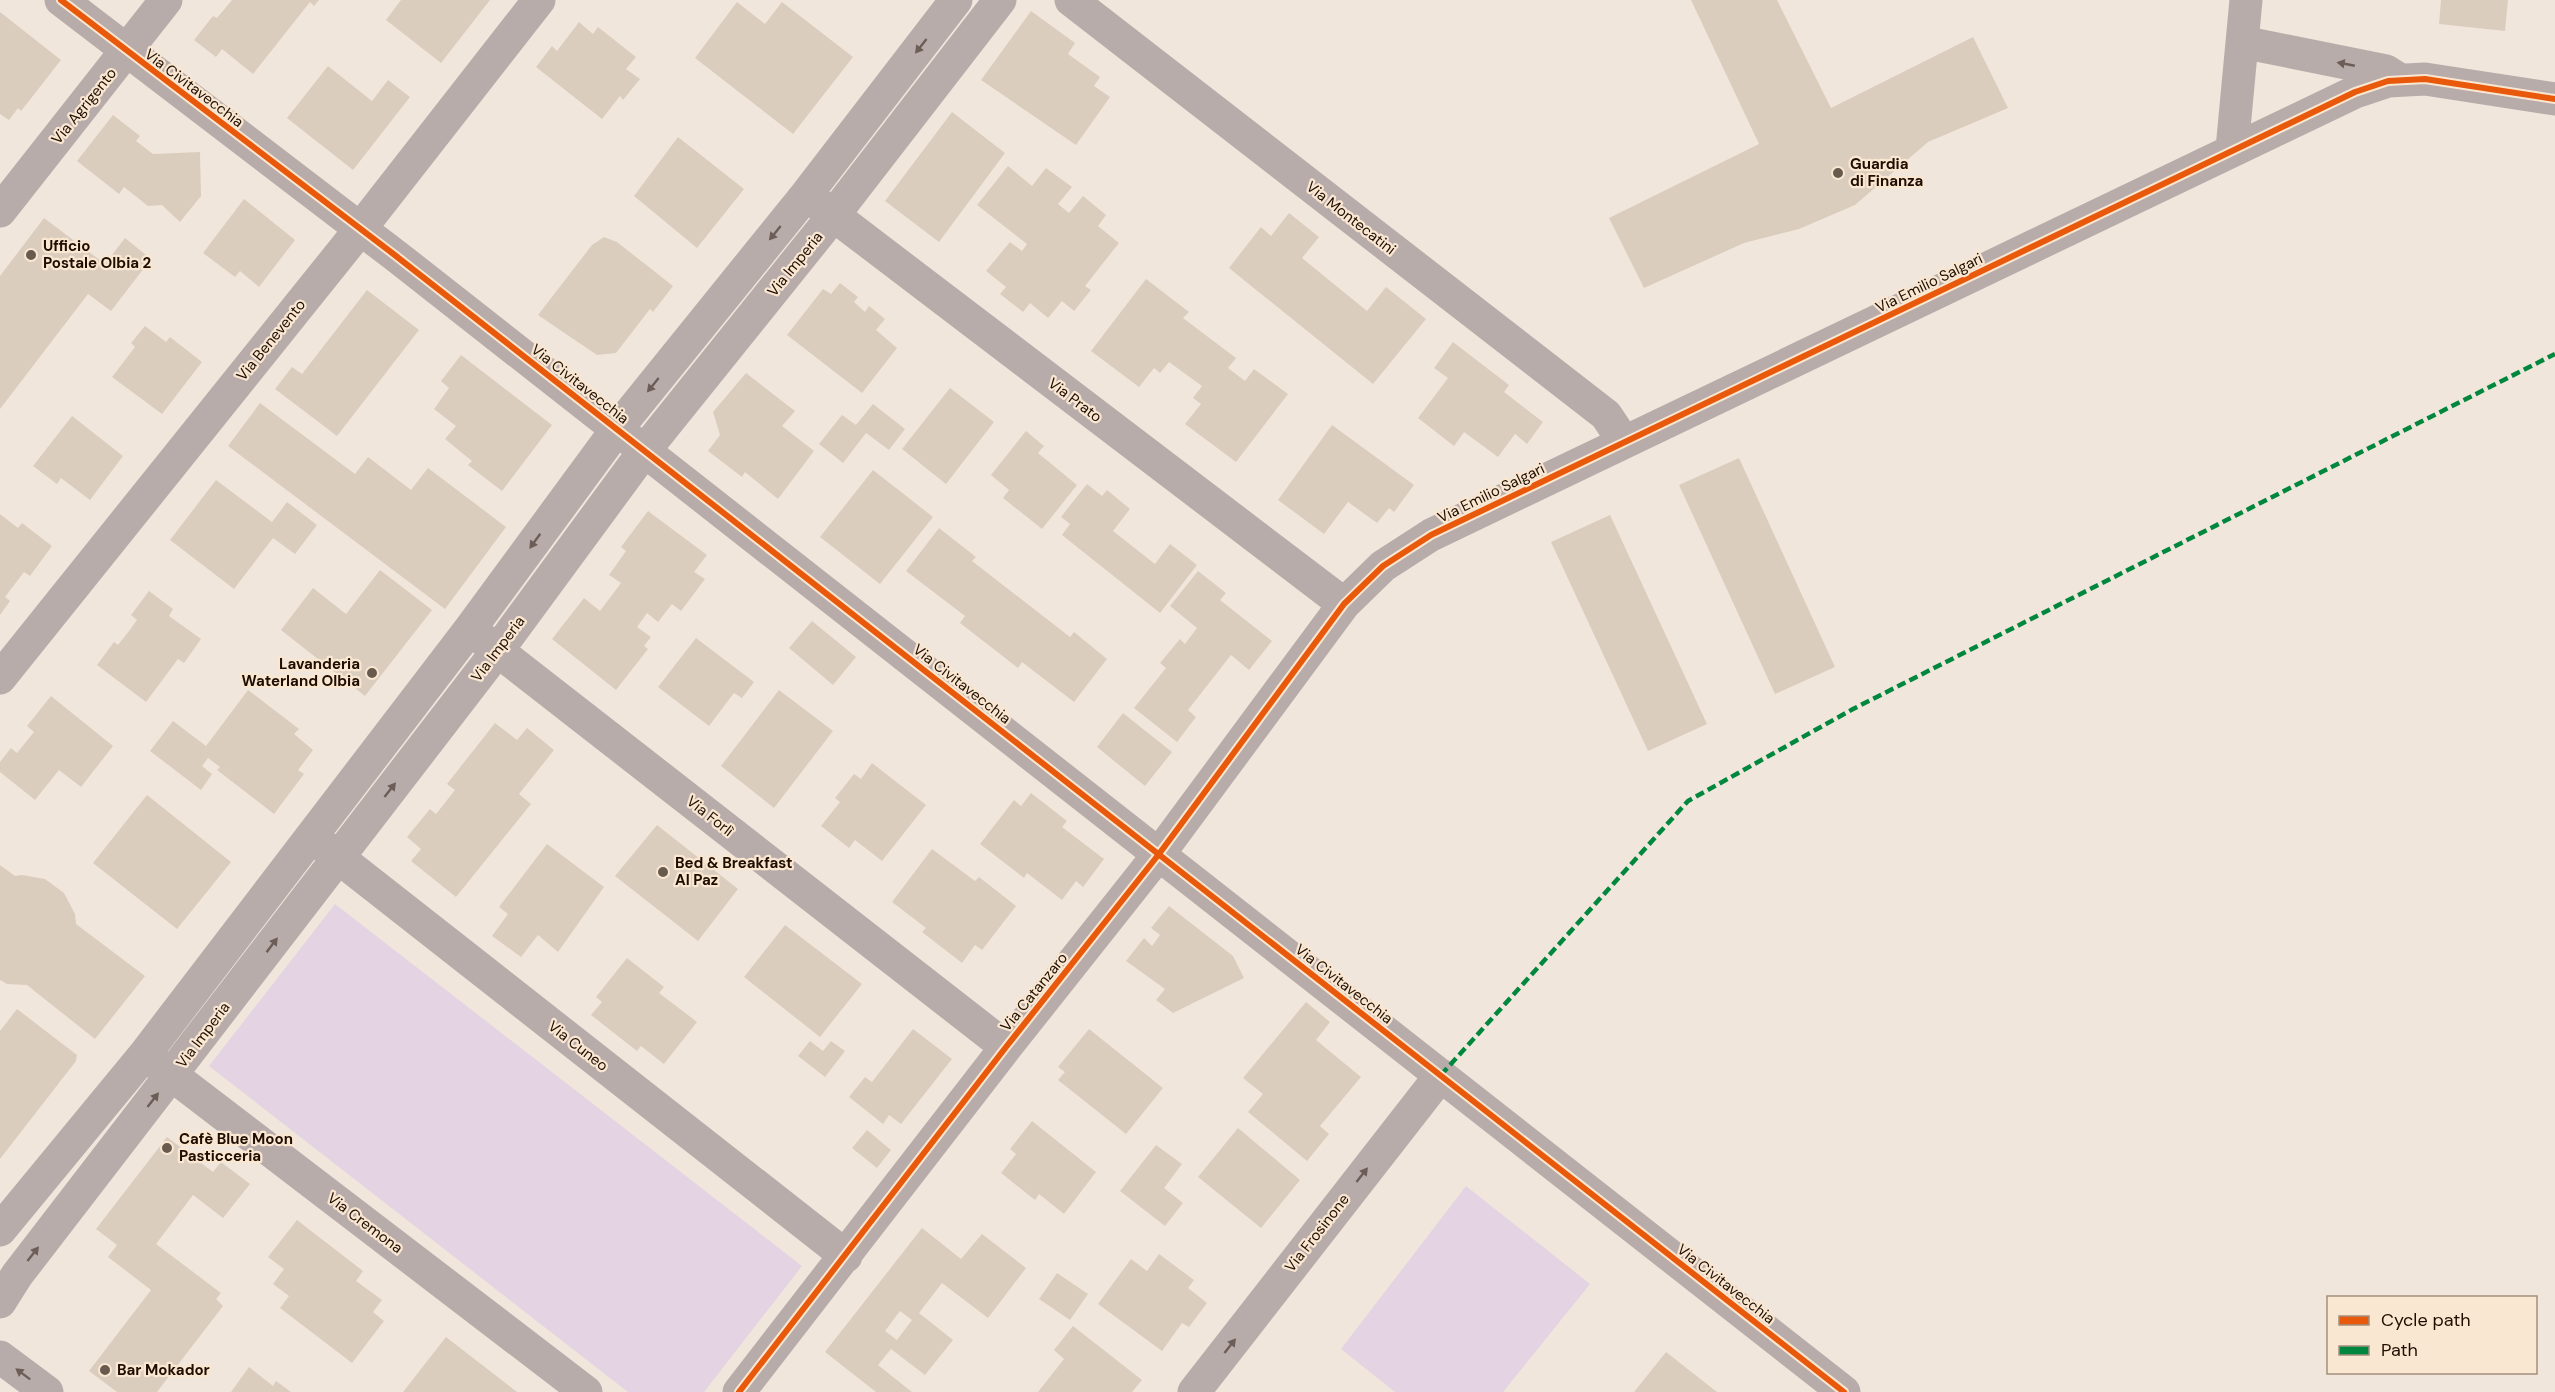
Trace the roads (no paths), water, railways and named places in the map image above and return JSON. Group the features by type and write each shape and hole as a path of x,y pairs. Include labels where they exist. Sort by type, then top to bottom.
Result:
{"street":[{"name":"Via Civitavecchia","path":"61,0 645,450 1844,1392"},
{"name":"Via Agrigento","path":"0,211 166,0"},
{"name":"Via Benevento","path":"0,678 360,229 539,0"},
{"path":"0,1230 145,1054 470,629 617,429 806,195 956,0"},
{"name":"Via Imperia","path":"0,1302 17,1275 498,650 645,450 833,216 1000,0"},
{"name":"Via Montecatini","path":"1071,0 1606,415 1624,442"},
{"path":"2232,149 2246,0"},
{"name":"Via Emilio Salgari","path":"2242,42 2386,72 2402,81"},
{"name":"Via Emilio Salgari","path":"1344,604 1383,566 1431,535 2355,92 2388,81 2425,79 2555,99"},
{"name":"Via Prato","path":"806,195 1344,604"},
{"name":"Via Catanzaro","path":"739,1392 1006,1047 1159,854 1344,604"},
{"name":"Via Forlì","path":"470,629 1006,1047"},
{"name":"Via Cuneo","path":"311,836 846,1256"},
{"name":"Via Cremona","path":"145,1054 586,1392"},
{"name":"Via Frosinone","path":"1200,1390 1441,1075"},
{"path":"0,1357 47,1392"}],"place":[{"name":"Guardia di Finanza","path":"1838,173"},
{"name":"Ufficio Postale Olbia 2","path":"31,255"},
{"name":"Lavanderia Waterland Olbia","path":"372,673"},
{"name":"Bed & Breakfast Al Paz","path":"663,872"},
{"name":"Cafè Blue Moon Pasticceria","path":"167,1148"},
{"name":"Bar Mokador","path":"105,1370"}]}
